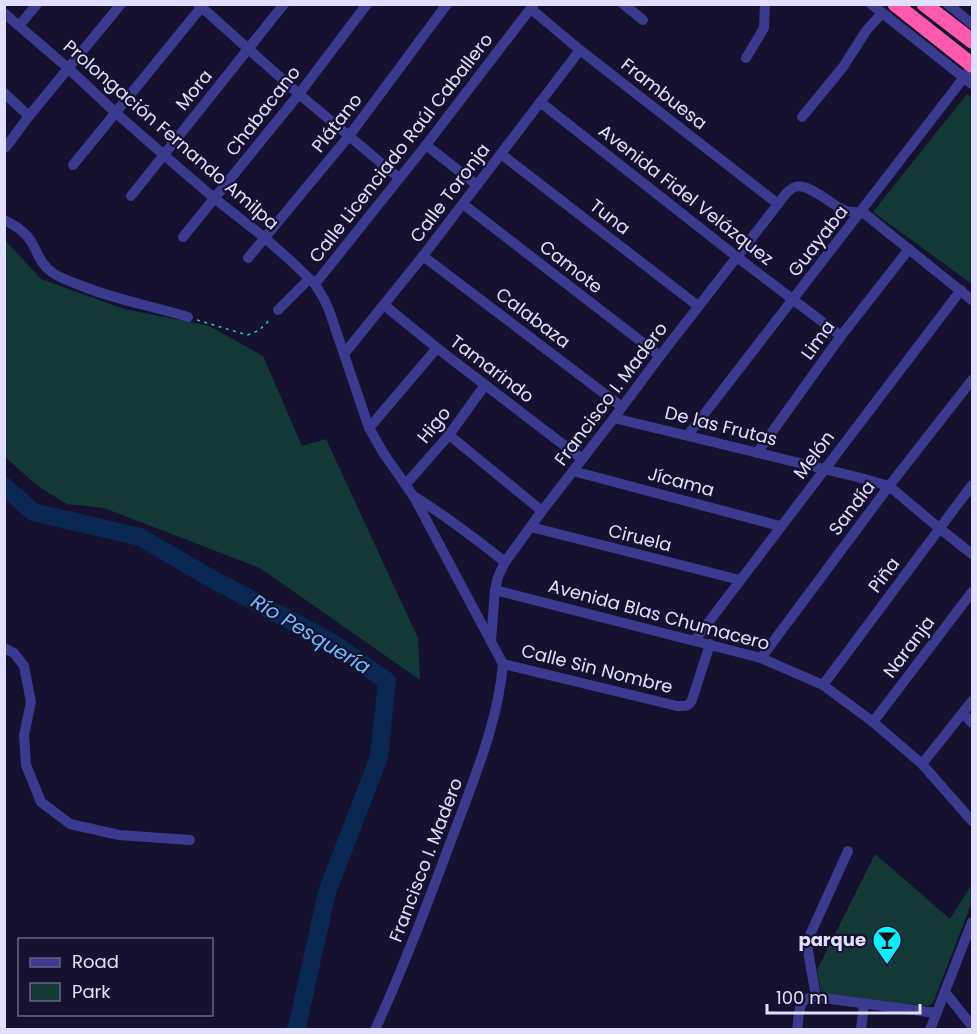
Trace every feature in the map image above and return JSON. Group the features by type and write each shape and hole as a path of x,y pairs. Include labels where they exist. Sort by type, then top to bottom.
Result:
{"highway":[{"path":"924,4 972,41"},
{"path":"888,9 970,73"}],"street":[{"path":"19,26 37,4"},
{"path":"6,147 28,116 121,4"},
{"name":"Mora","path":"130,196 284,4"},
{"name":"Chabacano","path":"183,237 367,4"},
{"name":"Plátano","path":"248,258 349,136 447,4"},
{"path":"623,4 643,20"},
{"path":"746,58 764,28 765,4"},
{"path":"802,117 843,67 866,31 888,9 871,4"},
{"path":"949,5 972,24"},
{"path":"73,165 201,6 399,178"},
{"name":"Frambuesa","path":"533,7 580,50 778,204"},
{"name":"Calle Licenciado Raúl Caballero","path":"278,310 312,281 399,178 533,7"},
{"name":"Prolongación Fernando Amilpa","path":"4,13 164,155 265,238 312,281"},
{"name":"Calle Toronja","path":"344,354 423,256 580,50"},
{"name":"Guayaba","path":"688,435 970,73"},
{"path":"4,93 28,116"},
{"name":"Avenida Fidel Velázquez","path":"540,102 841,336"},
{"path":"426,145 477,185"},
{"name":"Tuna","path":"501,154 698,306"},
{"name":"Francisco I. Madero","path":"491,642 495,590 505,562 698,306 790,190 797,186 807,188 845,211 861,212"},
{"name":"Camote","path":"463,204 660,356"},
{"path":"861,212 972,300"},
{"path":"4,220 15,225 25,234 45,267 64,279 118,299 188,317"},
{"name":"Lima","path":"757,453 841,336 909,249"},
{"name":"Calabaza","path":"423,256 622,407"},
{"path":"312,281 324,299 369,428 414,497 503,664"},
{"name":"Melón","path":"695,640 961,290"},
{"name":"Tamarindo","path":"384,305 436,348 582,459"},
{"path":"369,428 436,348"},
{"name":"Sandía","path":"761,657 972,380"},
{"name":"Higo","path":"406,484 449,435 485,385"},
{"name":"De las Frutas","path":"614,418 861,477 889,486 972,554"},
{"path":"449,435 542,511"},
{"name":"Jícama","path":"573,471 780,526"},
{"name":"Piña","path":"823,685 972,485"},
{"path":"414,497 434,508 505,562"},
{"name":"Ciruela","path":"531,527 740,580"},
{"name":"Avenida Blas Chumacero","path":"495,590 761,657 823,685 873,722 922,764 972,821"},
{"name":"Naranja","path":"873,722 972,592"},
{"name":"Calle Sin Nombre","path":"503,664 685,706 689,705 692,700 710,644"},
{"path":"4,648 14,653 24,666 31,702 24,735 26,765 40,802 70,824 119,835 190,840"},
{"name":"Francisco I. Madero","path":"375,1029 415,937 479,766 497,705 503,664"},
{"path":"922,764 972,701"},
{"path":"963,713 972,723"},
{"path":"816,997 807,945 848,851"},
{"path":"930,1029 972,925"},
{"path":"945,992 972,1026"},
{"path":"797,1029 801,1004 809,997 936,1013"},
{"path":"861,1029 864,1004"}],"path":[{"path":"188,317 247,335 262,329 278,310"}],"green space":[{"path":"967,94 972,98 972,284 873,212"},
{"path":"4,239 41,279 124,309 209,326 263,356 302,446 326,439 418,638 420,680 260,568 104,508 67,504 39,487 5,457"},
{"path":"875,854 950,919 972,884 972,902 933,1003 928,1006 822,996 817,970"}],"waterway":[{"name":"Río Pesquería","path":"4,486 33,512 140,537 212,579 333,643 387,681 379,757 327,892 295,1030"}],"place":[{"name":"parque","path":"887,966"}]}
